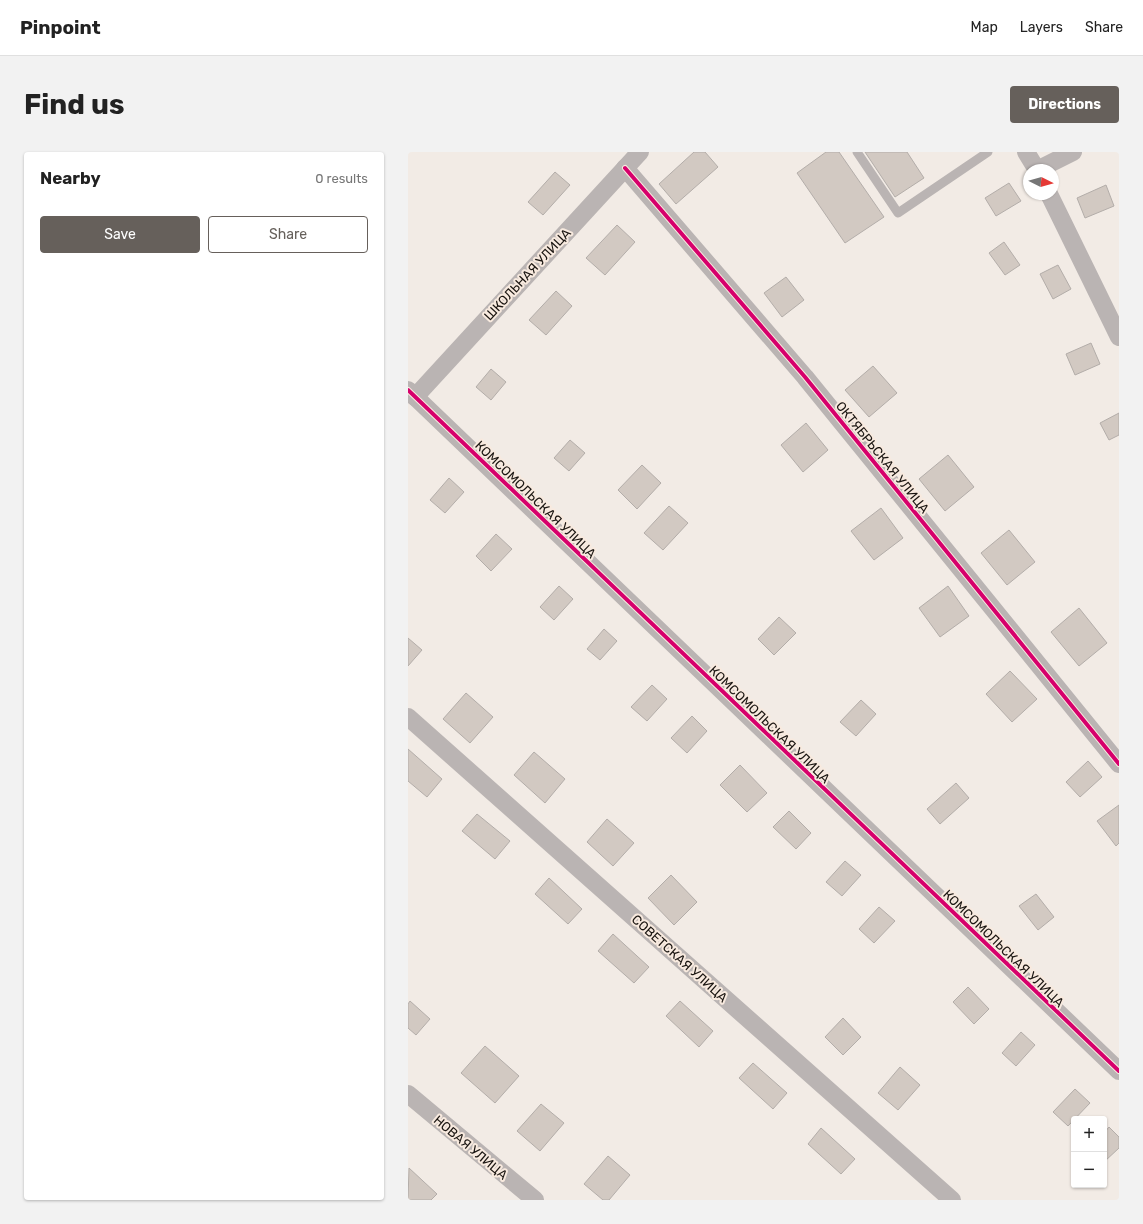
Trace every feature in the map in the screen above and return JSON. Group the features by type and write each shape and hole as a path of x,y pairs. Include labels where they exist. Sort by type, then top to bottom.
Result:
{"street":[{"name":"ШКОЛЬНАЯ УЛИЦА","path":"411,394 640,152"},
{"path":"1026,152 1033,164"},
{"path":"1049,164 1073,152"},
{"name":"ОКТЯБРЬСКАЯ УЛИЦА","path":"625,168 805,377 1119,764"},
{"path":"1052,200 1119,337"},
{"name":"КОМСОМОЛЬСКАЯ УЛИЦА","path":"411,394 1119,1071"},
{"name":"СОВЕТСКАЯ УЛИЦА","path":"408,717 952,1200"},
{"name":"НОВАЯ УЛИЦА","path":"408,1094 535,1200"}],"lane":[{"path":"856,152 898,213 988,152"}],"building":[{"path":"694,152 705,152 718,167 676,204 659,184"},
{"path":"826,152 839,152 884,217 845,243 797,173"},
{"path":"865,152 907,152 924,178 895,197"},
{"path":"555,172 570,185 543,215 528,202"},
{"path":"1009,183 1021,201 996,216 985,198"},
{"path":"1106,185 1114,206 1085,218 1077,198"},
{"path":"617,225 635,242 605,275 586,258"},
{"path":"1004,242 1020,265 1005,275 989,253"},
{"path":"1058,265 1071,289 1053,299 1040,274"},
{"path":"786,277 804,300 782,317 764,293"},
{"path":"556,291 572,306 546,335 529,320"},
{"path":"1091,343 1100,364 1075,375 1066,354"},
{"path":"873,366 897,393 869,417 845,390"},
{"path":"491,369 506,382 491,400 476,387"},
{"path":"1119,413 1119,435 1109,440 1100,423"},
{"path":"806,423 828,450 803,472 781,445"},
{"path":"570,440 585,453 569,471 554,458"},
{"path":"948,455 974,487 945,511 919,479"},
{"path":"642,465 661,483 637,509 618,490"},
{"path":"449,478 464,492 445,513 430,500"},
{"path":"669,506 688,523 663,550 644,533"},
{"path":"881,508 903,538 874,560 851,531"},
{"path":"1009,530 1035,562 1007,585 981,553"},
{"path":"496,534 512,549 491,571 476,556"},
{"path":"559,586 573,599 554,620 540,607"},
{"path":"948,586 969,616 940,637 919,608"},
{"path":"1079,608 1107,643 1079,666 1051,632"},
{"path":"779,617 796,633 774,655 758,639"},
{"path":"604,629 617,641 600,660 587,649"},
{"path":"408,638 422,650 408,666"},
{"path":"1010,671 1037,699 1012,722 986,694"},
{"path":"652,685 667,699 647,721 631,707"},
{"path":"466,693 493,717 470,743 443,719"},
{"path":"861,700 876,714 856,736 840,722"},
{"path":"692,716 707,731 687,753 671,738"},
{"path":"408,749 442,779 427,797 408,781"},
{"path":"534,752 565,779 545,803 514,775"},
{"path":"1088,761 1102,777 1080,797 1066,782"},
{"path":"740,765 767,793 747,812 720,785"},
{"path":"956,783 969,798 940,824 927,809"},
{"path":"1119,805 1119,843 1116,846 1097,821"},
{"path":"789,811 811,833 796,849 773,827"},
{"path":"477,814 510,841 495,859 462,831"},
{"path":"607,819 634,843 613,866 587,842"},
{"path":"845,861 861,875 842,896 826,882"},
{"path":"671,875 697,902 674,925 648,898"},
{"path":"549,878 582,909 568,924 535,894"},
{"path":"1036,894 1054,917 1038,930 1019,906"},
{"path":"879,907 895,921 874,943 859,929"},
{"path":"613,934 649,967 634,983 598,951"},
{"path":"968,987 989,1009 974,1024 953,1002"},
{"path":"410,1001 430,1019 416,1035 408,1028 408,1004"},
{"path":"680,1001 713,1031 699,1047 666,1016"},
{"path":"843,1018 861,1037 843,1055 825,1037"},
{"path":"1021,1032 1035,1045 1016,1066 1002,1053"},
{"path":"485,1046 519,1076 495,1103 461,1073"},
{"path":"753,1063 787,1093 773,1109 739,1078"},
{"path":"900,1067 920,1085 898,1110 878,1093"},
{"path":"1075,1089 1090,1103 1078,1116 1071,1116 1071,1123 1068,1126 1053,1112"},
{"path":"541,1104 564,1123 540,1151 517,1131"},
{"path":"1109,1127 1119,1137 1119,1148 1107,1159 1107,1152 1107,1129"},
{"path":"821,1128 855,1159 841,1174 808,1144"},
{"path":"608,1156 630,1175 609,1200 603,1200 584,1184"},
{"path":"409,1168 437,1194 431,1200 408,1200"}],"cycle path":[{"path":"625,168 805,377 1119,764"},
{"path":"408,390 1119,1071"}]}
